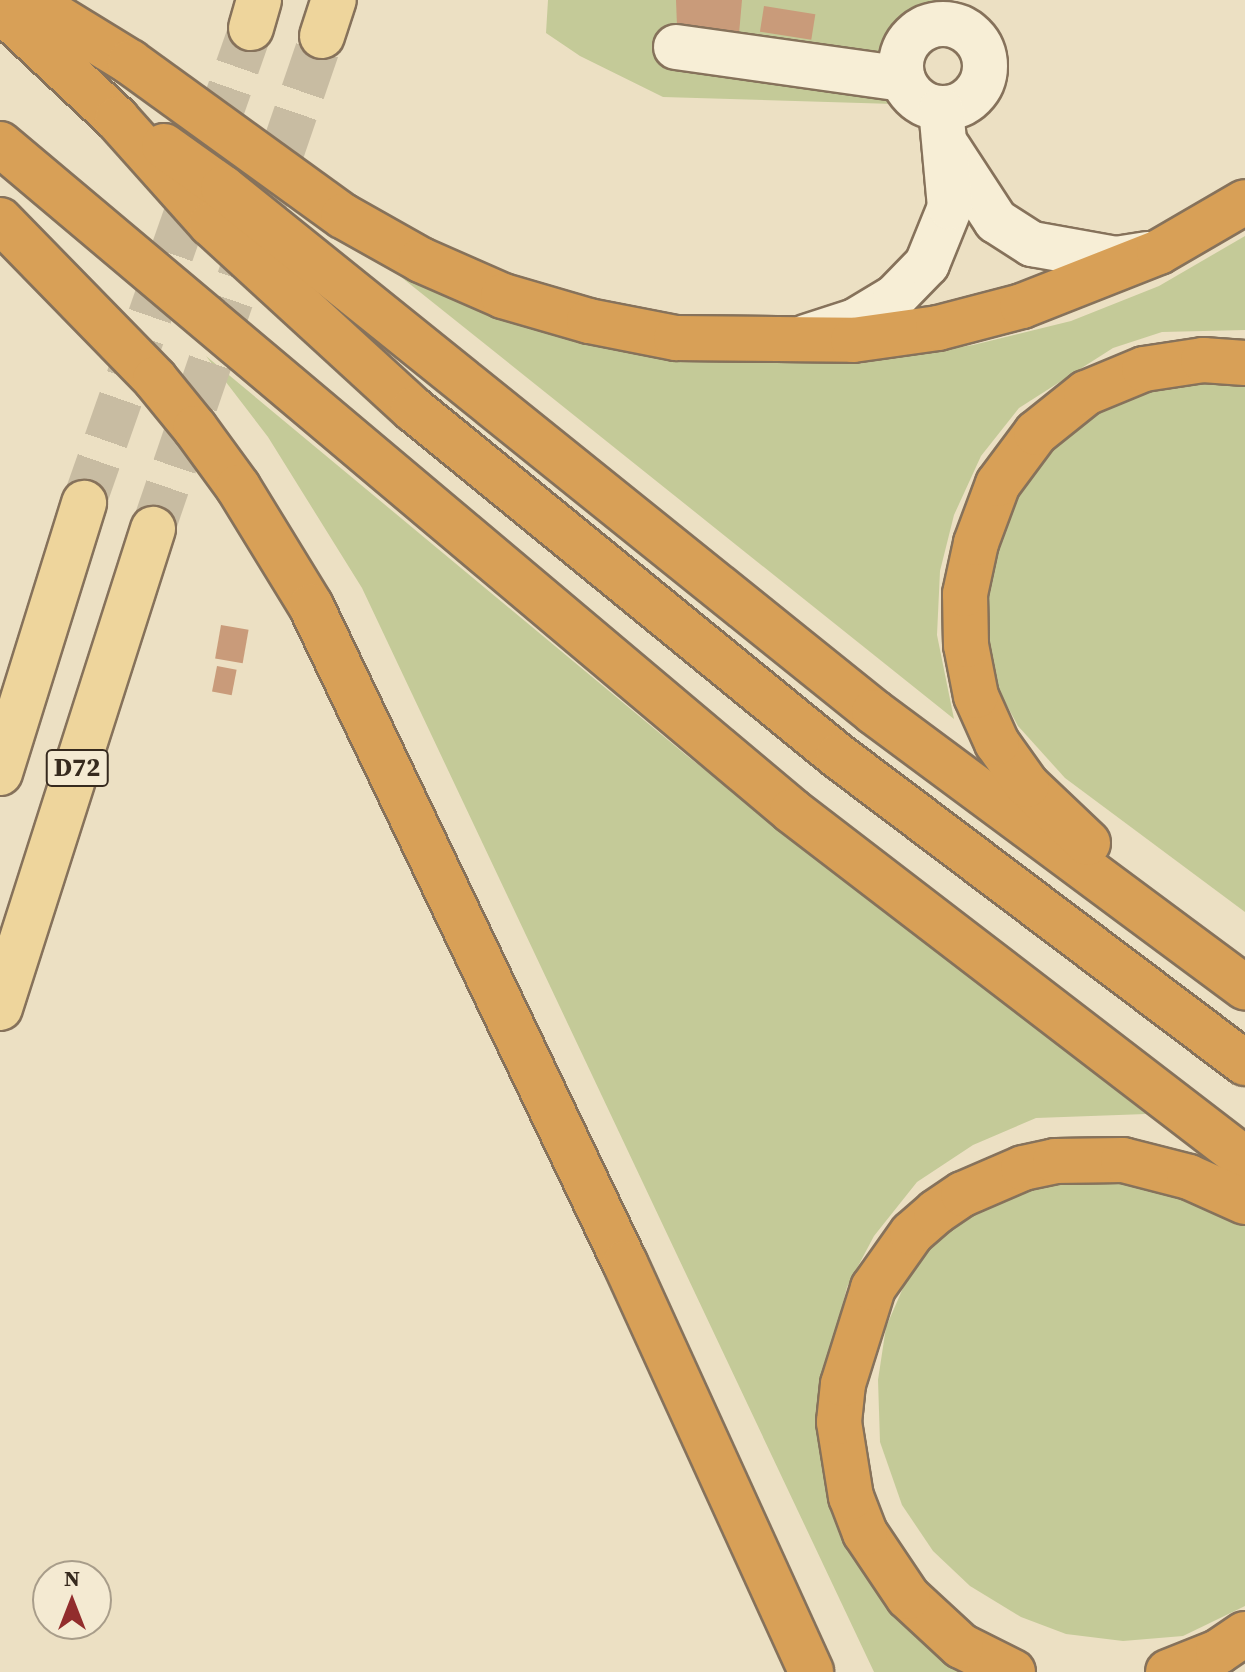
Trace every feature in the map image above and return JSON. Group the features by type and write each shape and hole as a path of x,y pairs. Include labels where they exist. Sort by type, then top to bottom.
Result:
{"highway":[{"path":"29,0 130,62 343,216 421,260 503,296 589,321 676,338 766,342 853,340 938,328 1022,306 1159,252 1245,202"},
{"path":"0,9 117,119 211,224 413,409 838,756 1245,1063"},
{"path":"117,119 223,188 874,712 1245,988"},
{"path":"0,144 792,811 1245,1159"},
{"path":"0,220 155,379 195,428 238,487 311,606 625,1263 811,1672"},
{"path":"1207,960 1027,785 997,743 976,696 966,645 965,594 976,543 998,484 1036,433 1086,393 1144,369 1203,360 1245,363"},
{"path":"1013,1672 961,1646 935,1624 908,1597 865,1533 842,1460 839,1422 849,1351 864,1309 891,1260 912,1233 963,1194 992,1179 1055,1161 1123,1160 1157,1167 1245,1202"},
{"path":"1168,1672 1218,1652 1245,1634"}],"main road":[{"name":"D72","path":"0,773 84,503"},
{"name":"D72","path":"0,1008 153,529"}],"lane":[{"path":"766,342 812,337 855,321 895,297 927,264 950,207 945,128 960,105 976,94 985,77 986,58 965,14 947,24 916,33 901,62 903,79 945,128 968,184 996,221 1032,244 1116,259 1159,252"},
{"path":"676,47 903,79"}],"green space":[{"path":"548,0 937,0 905,31 894,58 894,104 663,97 580,56 546,33"},
{"path":"1245,236 1245,330 1162,332 1113,348 1019,408 981,456 954,515 940,571 937,635 954,719 386,265 705,358 857,364 973,345 1071,321 1159,286"},
{"path":"206,356 686,755 1146,1114 1036,1118 973,1145 917,1182 874,1236 847,1287 832,1347 830,1412 906,1593 1032,1672 874,1672 362,588 268,437"},
{"path":"1209,379 1245,384 1245,912 1065,778 1018,726 991,676 981,606 1010,489 1055,439 1103,402 1158,384"},
{"path":"1069,1161 1245,1210 1245,1606 1183,1636 1123,1641 1066,1634 1021,1617 970,1586 933,1551 902,1505 880,1442 878,1380 886,1327 910,1272 937,1233 970,1203"}],"building":[{"path":"676,0 742,0 739,34 677,26"},
{"path":"764,6 815,14 811,40 760,32"},
{"path":"221,625 249,630 243,663 215,658"},
{"path":"217,666 237,670 232,695 212,692"}],"tunnel":[{"path":"84,503 251,28"},
{"path":"153,529 322,36"}]}
